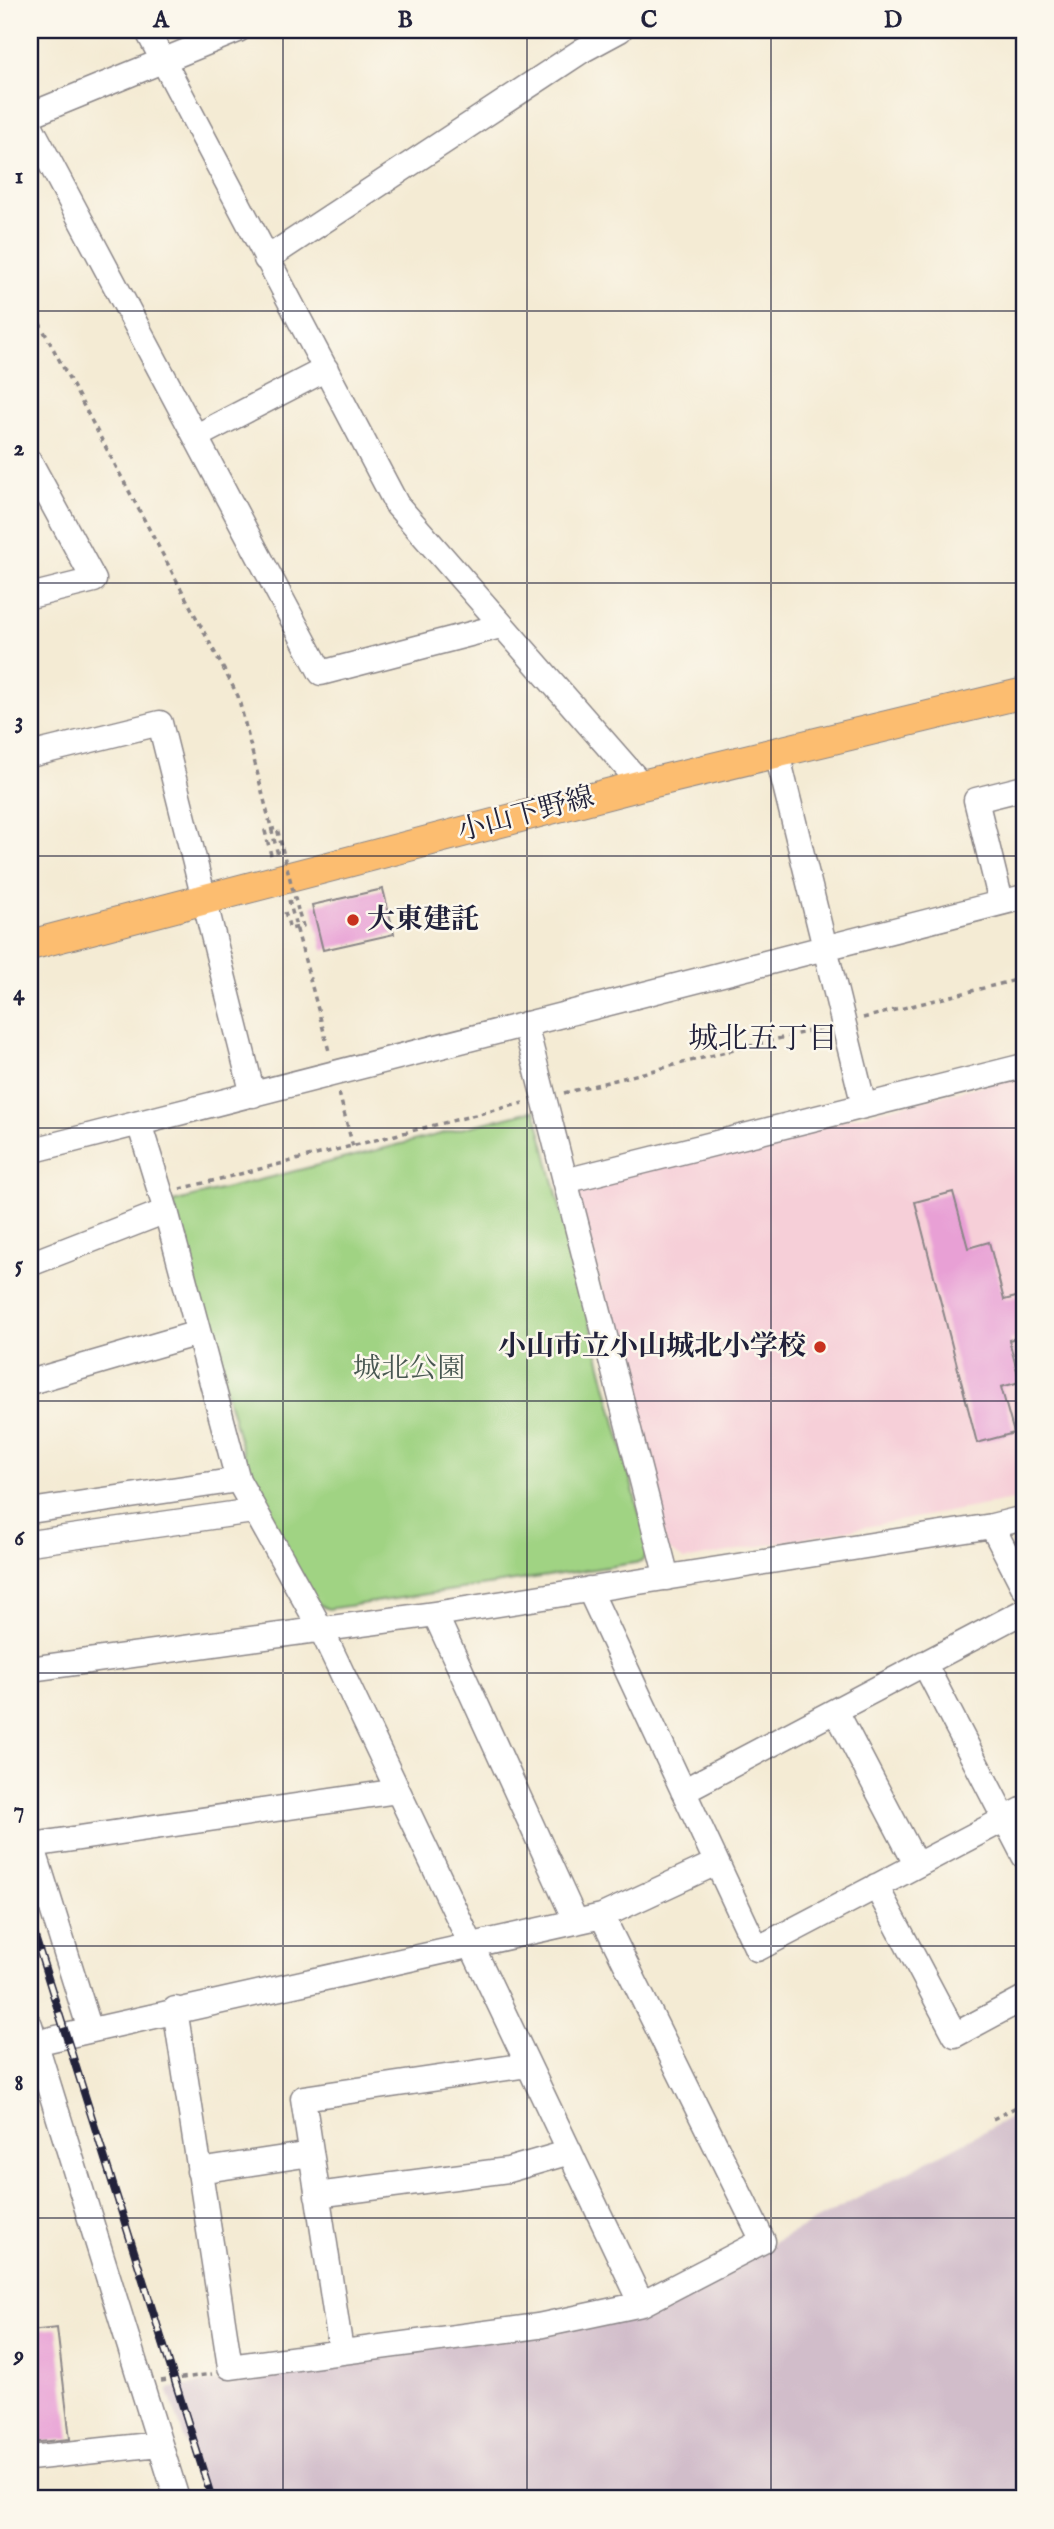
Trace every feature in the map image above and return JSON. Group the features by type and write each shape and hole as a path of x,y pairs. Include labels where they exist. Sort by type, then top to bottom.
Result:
{"main road":[{"name":"小山下野線","path":"30,945 206,899 277,866 778,754 1024,693"}],"street":[{"path":"147,30 397,505 642,785"},
{"path":"30,115 237,30"},
{"path":"266,259 579,40 620,30"},
{"path":"30,125 321,673 501,626"},
{"path":"197,436 326,369"},
{"path":"30,462 94,580 30,596"},
{"path":"30,755 160,723 253,1095"},
{"path":"778,754 864,1106"},
{"path":"30,1151 1013,899 976,800 1024,788"},
{"path":"525,1024 667,1578"},
{"path":"565,1181 1024,1066"},
{"path":"139,1123 164,1202 238,1480 321,1629 642,2304"},
{"path":"30,1264 164,1202"},
{"path":"30,1382 198,1333"},
{"path":"30,1511 238,1480"},
{"path":"30,1544 253,1511"},
{"path":"30,1669 435,1614 992,1526 1024,1518"},
{"path":"992,1526 1024,1588"},
{"path":"590,1589 757,1949 1015,1814"},
{"path":"683,1791 1024,1611"},
{"path":"435,1614 576,1922"},
{"path":"925,1663 1015,1814 1024,1856"},
{"path":"836,1711 916,1864"},
{"path":"90,2030 31,1841 398,1791"},
{"path":"177,2499 32,2037 90,2030 602,1916 716,1863"},
{"path":"876,1886 955,2035 1024,1998"},
{"path":"175,2009 230,2367 538,2326 642,2304 763,2241 602,1916"},
{"path":"341,2351 303,2098 528,2065"},
{"path":"317,2195 508,2169 570,2152"},
{"path":"199,2171 311,2154"},
{"path":"30,2458 159,2444"}],"path":[{"path":"30,305 238,696 277,866 353,1147"},
{"path":"277,866 265,831 277,828 303,926 290,929 285,912"},
{"path":"164,1202 353,1147 1024,978"},
{"path":"993,2119 1024,2103"},
{"path":"142,2384 220,2372 230,2367"}],"shaded area":[{"name":"小山市立小山城北小学校","path":"1024,1075 1024,1498 684,1560 667,1548 578,1195 587,1184"},
{"path":"1024,2110 1024,2499 206,2499 167,2389 639,2314"}],"green space":[{"name":"城北公園","path":"535,1110 649,1551 641,1562 328,1609 317,1604 255,1496 173,1202"}],"building":[{"name":"大東建託","path":"383,889 394,934 323,950 312,905"},
{"path":"953,1192 968,1248 989,1242 1004,1300 1024,1295 1024,1336 1009,1340 1020,1382 1001,1387 1014,1433 977,1443 915,1202"},
{"path":"57,2328 70,2439 30,2443 30,2331"}],"railway":[{"path":"30,1921 212,2499"}],"place":[{"name":"大東建託","path":"353,920"},
{"name":"小山市立小山城北小学校","path":"820,1347"}],"district":[{"name":"城北五丁目","path":"763,1040"}]}
